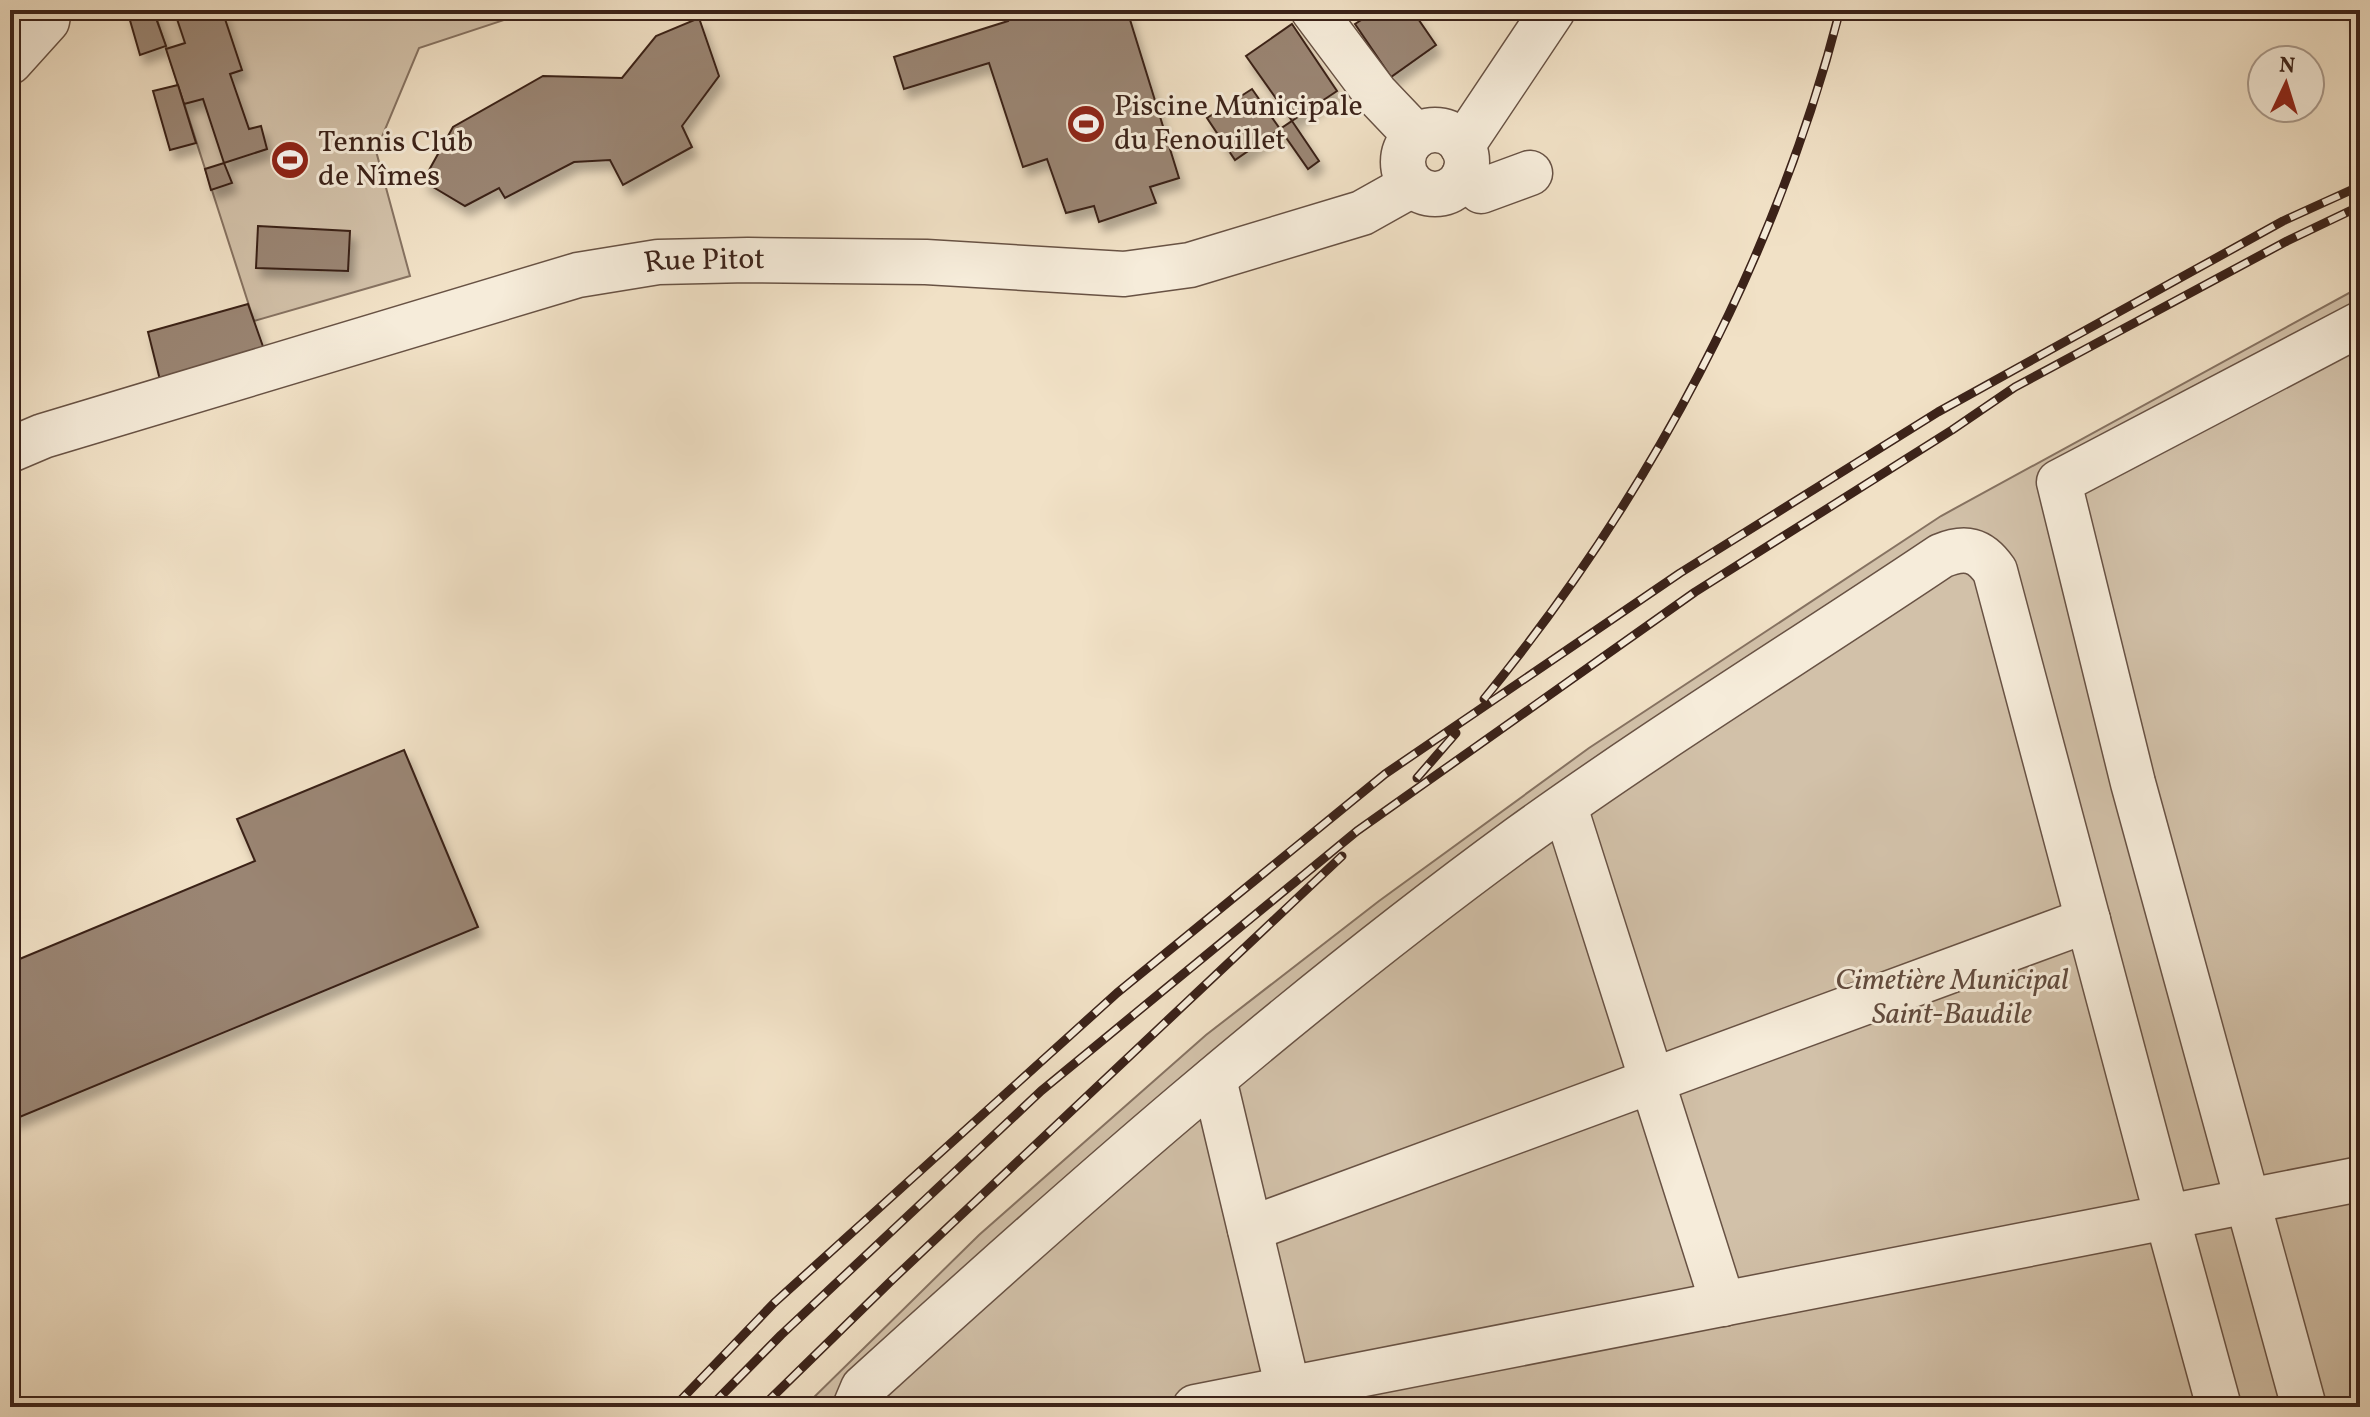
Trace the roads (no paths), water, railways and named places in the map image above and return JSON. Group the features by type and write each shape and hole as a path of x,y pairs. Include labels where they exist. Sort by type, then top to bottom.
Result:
{"street":[{"path":"10,62 47,21 49,10"},
{"path":"1313,10 1376,94 1416,136"},
{"path":"1530,173 1481,191 1463,160 1446,132 1436,130 1416,136 1408,144 1403,165 1412,185 1420,191 1440,194 1459,184 1463,160 1553,10"},
{"name":"Rue Pitot","path":"10,450 43,436 578,275 658,262 748,260 926,262 1124,274 1190,265 1362,213 1412,185"},
{"path":"2304,1407 2133,783 2059,482 2360,324"},
{"path":"855,1407 863,1388 1024,1241 1299,1007 1565,807 1941,556 1957,550 1972,550 1986,557 1995,571 2219,1407"},
{"path":"1565,807 1723,1304"},
{"path":"1250,1229 2088,920"},
{"path":"1214,1079 1288,1389"},
{"path":"1206,1406 1288,1389 1386,1389 1723,1304 2360,1179"}],"railway":[{"path":"1484,699 1599,543 1699,374 1742,285 1780,195 1813,103 1840,10"},
{"path":"674,1407 774,1303 1117,993 1385,774 1680,573 1938,412 2283,221 2360,186"},
{"path":"710,1407 781,1335 1041,1091 1357,831 1695,592 2015,387 2287,241 2360,206"},
{"path":"1417,778 1456,733"},
{"path":"762,1407 892,1280 1342,856"}],"place":[{"name":"Piscine Municipale du Fenouillet","path":"1086,124"},
{"name":"Tennis Club de Nîmes","path":"290,160"}],"park label":[{"name":"Cimetière Municipal Saint-Baudile","path":"1952,998"}]}
